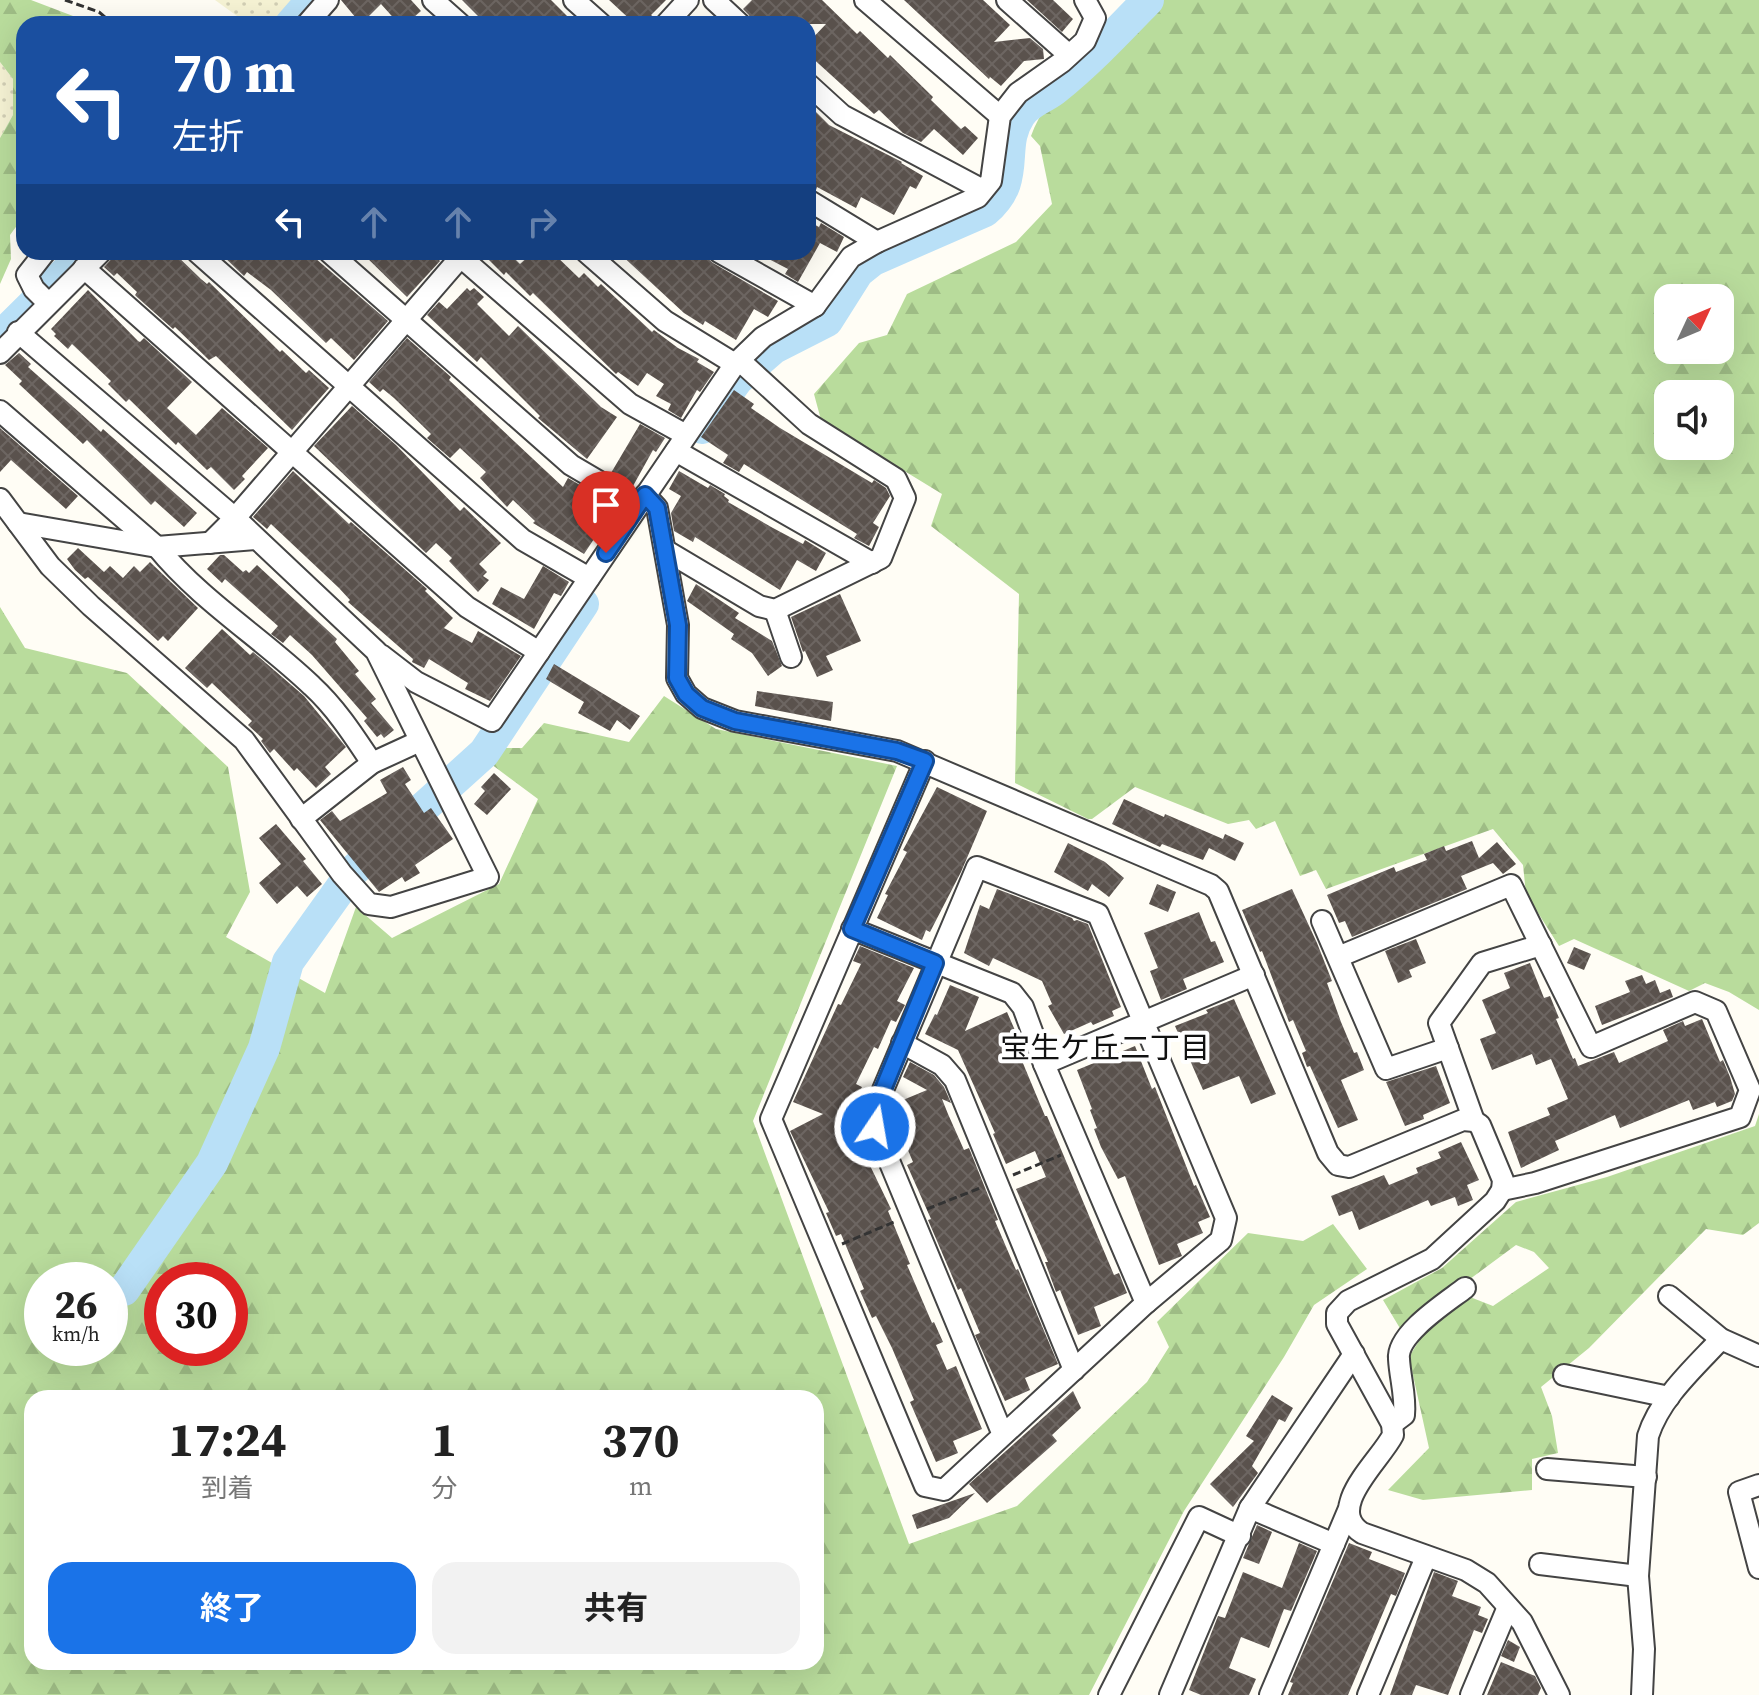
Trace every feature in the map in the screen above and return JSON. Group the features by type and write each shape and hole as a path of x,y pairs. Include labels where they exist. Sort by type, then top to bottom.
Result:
{"street":[{"path":"433,0 451,16"},
{"path":"574,0 592,16"},
{"path":"673,16 688,0"},
{"path":"714,0 731,16"},
{"path":"865,0 1000,116"},
{"path":"1007,0 1069,55"},
{"path":"18,332 235,518 376,651 416,682 492,721 681,443 763,337 815,306 851,257 877,242 978,197 991,181 1000,116 1018,93 1085,41 1095,18 1085,0"},
{"path":"816,91 842,115 983,190"},
{"path":"816,205 877,242"},
{"path":"39,260 27,275 43,298"},
{"path":"0,353 43,298 92,260"},
{"path":"206,260 523,540 589,578"},
{"path":"338,260 571,465 657,508 678,625 677,678 686,694 702,708 735,721 897,751 1211,885 1218,891 1328,1153 1338,1165 1349,1167 1463,1120 1480,1125 1503,1180 1502,1190 1495,1201 1432,1259 1348,1301 1337,1313 1337,1324 1392,1424 1393,1435 1353,1493 1270,1695"},
{"path":"210,543 235,518 456,260"},
{"path":"468,260 630,404 681,443 872,563"},
{"path":"595,260 665,321 743,366 809,424 896,479 905,498 881,558 775,610 759,606 665,550"},
{"path":"733,260 815,306"},
{"path":"84,268 467,607 539,652"},
{"path":"0,411 157,547 177,571 313,686 338,714 372,763"},
{"path":"0,499 50,566 91,606 244,740 301,819 369,904 391,907 488,877 376,651"},
{"path":"18,523 157,547 256,539"},
{"path":"775,610 791,657"},
{"path":"301,819 372,763 420,741"},
{"path":"925,761 771,1119 925,1486 944,1490 1146,1303 1221,1240 1226,1218 1098,914 977,867 877,1104 875,1127 1003,1435"},
{"path":"1338,957 1511,885 1591,1047 1695,1002 1716,1011 1750,1090 1740,1117 1535,1183 1502,1190"},
{"path":"1322,921 1386,1069 1448,1048"},
{"path":"852,929 1012,993 1023,1007 1044,1064 1146,1303"},
{"path":"1474,1121 1439,1023 1482,963 1541,945"},
{"path":"1044,1064 1254,975"},
{"path":"902,1043 942,1065 955,1080 1074,1370"},
{"path":"1392,1424 1404,1415 1398,1355 1422,1321 1465,1288"},
{"path":"1669,1296 1721,1339 1759,1356"},
{"path":"1642,1695 1644,1649 1638,1576 1648,1436 1653,1420 1669,1397 1721,1339"},
{"path":"1170,1695 1250,1508 1354,1354"},
{"path":"1564,1375 1669,1397"},
{"path":"1547,1469 1646,1477"},
{"path":"1759,1485 1739,1492 1759,1568"},
{"path":"1250,1508 1334,1544"},
{"path":"1348,1511 1354,1527 1362,1533 1466,1570 1487,1583 1522,1622 1558,1695"},
{"path":"1109,1695 1199,1517 1240,1536"},
{"path":"1368,1695 1426,1557"},
{"path":"1540,1564 1638,1576"},
{"path":"1471,1695 1508,1607"}],"path":[{"path":"65,0 104,16"},
{"path":"827,1251 1080,1148"}],"shaded area":[{"path":"215,0 299,0 285,16 237,16"},
{"path":"0,62 13,79 13,115 0,138"}],"green space":[{"path":"0,0 31,0 73,16 16,16 16,227 10,235 11,259 0,284 0,138 13,115 13,79 0,62"},
{"path":"1152,0 1759,0 1759,1010 1729,992 1705,983 1689,991 1574,939 1559,946 1526,894 1523,865 1493,829 1326,889 1316,870 1300,876 1275,821 1256,829 1249,820 1228,824 1135,787 1088,819 1015,783 1019,594 931,526 942,494 821,420 814,394 859,343 887,335 907,294 1016,242 1052,204 1040,146 1031,136 1038,119 1058,91 1126,29"},
{"path":"0,607 25,648 127,673 228,767 250,892 226,937 325,993 356,907 392,938 499,884 538,799 487,761 494,748 522,748 544,723 629,742 664,696 716,729 897,766 753,1121 909,1544 1017,1506 1147,1382 1169,1347 1157,1322 1248,1233 1303,1241 1333,1224 1367,1269 1314,1305 1184,1511 1089,1695 0,1695"},
{"path":"1759,1114 1759,1223 1743,1235 1706,1229 1589,1348 1541,1387 1552,1416 1558,1453 1532,1459 1532,1490 1423,1500 1388,1490 1429,1448 1409,1357 1422,1336 1470,1297 1493,1306 1549,1268 1534,1252 1516,1245 1401,1330 1383,1300 1442,1268 1516,1202 1607,1177 1755,1126"}],"building":[{"path":"341,0 411,0 421,11 415,16 392,16 381,4 369,16 354,16"},
{"path":"462,0 551,0 567,16 478,16"},
{"path":"609,0 666,0 652,16 626,16"},
{"path":"752,0 822,0 857,34 860,31 888,58 890,55 961,129 965,126 978,138 963,155 934,129 921,142 903,133 879,110 874,114 816,61 816,35 826,24 816,24 816,16 749,16 743,9"},
{"path":"904,0 983,0 1010,25 994,42 1030,38 1043,49 1044,59 1024,61 1001,86 989,79"},
{"path":"1027,0 1053,0 1073,19 1062,32"},
{"path":"816,112 829,125 923,176 916,189 910,186 894,215 861,197 856,208 817,187 816,190"},
{"path":"821,223 844,237 837,252 820,243 816,250 816,225 819,227"},
{"path":"111,260 182,260 207,284 209,282 280,352 282,350 306,373 309,370 329,388 292,430 216,356 209,360 175,327 173,329 138,298 135,295 137,292 117,273 114,276 104,267"},
{"path":"227,260 317,260 388,321 354,360 331,338 326,343 271,290 247,272 244,276"},
{"path":"369,260 439,260 407,297"},
{"path":"489,260 516,260 520,264 524,260 560,260 579,278 584,273 598,287 601,284 652,332 654,330 699,359 697,362 714,372 700,392 697,390 681,418 668,410 671,404 656,396 664,384 647,373 638,386 618,372 616,374 533,293 530,296 506,272 504,275"},
{"path":"627,260 709,260 778,301 768,317 754,309 736,340 705,321 703,325 684,313"},
{"path":"771,260 810,260 798,282 785,274 788,269"},
{"path":"467,288 470,291 474,288 484,297 477,304 509,336 518,326 601,407 617,417 587,459 538,418 540,416 481,357 477,362 427,315 439,302 447,309"},
{"path":"88,290 138,341 144,338 192,382 167,408 196,435 222,408 268,448 242,476 245,479 234,490 211,467 207,470 178,442 176,445 129,399 126,402 108,384 111,381 72,344 68,349 54,336 56,334 51,329"},
{"path":"407,338 563,487 568,478 616,506 584,554 533,523 535,521 513,500 507,507 480,478 486,472 460,448 450,458 427,438 431,434 394,398 383,389 380,392 369,382"},
{"path":"19,353 31,364 28,367 197,513 184,527 155,501 151,505 87,440 83,444 19,384 22,381 5,365"},
{"path":"734,390 754,404 751,408 780,428 872,483 874,480 886,488 890,496 873,523 879,527 869,546 854,538 857,534 744,464 739,472 723,463 728,455 701,437"},
{"path":"352,406 396,445 460,511 464,507 501,543 479,564 487,572 483,576 489,580 478,592 436,543 426,553 314,446"},
{"path":"640,424 665,438 656,452 653,450 633,486 611,473"},
{"path":"0,428 78,496 66,509 11,460 0,472"},
{"path":"293,471 349,524 351,522 427,589 425,591 453,618 444,628 472,643 478,631 521,656 490,701 465,689 468,683 429,659 424,668 412,662 413,659 348,602 350,600 339,588 271,524 267,529 253,517"},
{"path":"679,471 725,494 728,502 773,528 803,544 805,540 826,553 816,571 797,560 780,590 695,537 693,542 674,531 671,513 681,496 669,489"},
{"path":"78,548 104,572 110,566 123,578 134,566 140,572 150,562 198,608 168,641 163,636 158,641 88,577 85,579 75,570 67,559"},
{"path":"220,555 243,572 246,570 249,573 257,565 337,639 335,642 359,671 355,674 376,699 371,703 394,730 384,738 381,734 377,737 364,721 367,718 312,655 290,635 283,643 271,634 278,626 225,579 222,583 207,569"},
{"path":"543,566 569,582 561,596 554,593 534,629 492,604 501,587 524,599"},
{"path":"696,584 739,613 735,618 772,641 782,666 768,676 752,653 731,639 734,634 687,601"},
{"path":"840,594 861,641 826,656 833,670 817,677 803,652 791,617"},
{"path":"222,629 250,655 253,652 304,696 346,747 325,767 331,774 316,788 297,768 294,771 274,749 270,753 261,741 263,739 248,725 252,721 212,683 207,688 185,668"},
{"path":"554,664 640,716 630,730 617,720 610,731 578,713 584,702 546,679"},
{"path":"757,691 833,702 831,721 755,706"},
{"path":"403,767 411,780 405,784 424,813 431,808 453,839 415,865 420,873 405,882 402,877 379,892 320,820 332,811 340,821 387,793 380,780"},
{"path":"494,773 511,789 487,815 474,804 485,791 481,787"},
{"path":"937,787 987,811 961,872 930,932 926,930 922,940 877,918 888,895 885,894 907,852 903,850"},
{"path":"1124,799 1223,839 1225,834 1244,843 1235,861 1209,848 1203,860 1162,844 1160,847 1112,824"},
{"path":"276,824 306,859 303,861 322,884 307,897 297,886 277,904 259,883 281,864 259,838"},
{"path":"1472,841 1479,858 1497,842 1516,864 1503,874 1493,863 1461,876 1467,889 1352,937 1345,921 1339,923 1327,895 1394,867 1396,872 1427,860 1424,854 1444,846 1446,851"},
{"path":"1068,843 1105,862 1124,878 1109,897 1092,884 1088,891 1054,872"},
{"path":"1157,884 1176,892 1168,912 1149,904"},
{"path":"997,889 1088,924 1121,1007 1112,1011 1114,1016 1064,1034 1048,1006 1052,1004 1042,981 993,958 989,966 964,953 980,905 989,909"},
{"path":"1292,889 1332,981 1327,983 1341,1022 1364,1070 1341,1080 1358,1120 1338,1128 1310,1066 1307,1067 1302,1053 1306,1051 1293,1020 1289,1022 1262,951 1242,910"},
{"path":"1199,912 1211,942 1215,941 1224,962 1183,979 1187,989 1161,1000 1150,971 1158,968 1144,933"},
{"path":"1416,939 1426,963 1409,970 1412,977 1398,983 1385,951"},
{"path":"860,946 914,968 897,1001 905,1005 896,1022 891,1020 878,1049 874,1047 856,1084 862,1087 845,1123 853,1120 856,1152 862,1149 891,1209 888,1211 910,1264 907,1265 943,1342 936,1345 947,1370 956,1366 982,1429 953,1441 958,1453 936,1462 910,1402 914,1400 892,1348 876,1316 872,1318 860,1291 864,1289 841,1234 836,1236 826,1213 829,1212 790,1131 823,1114 793,1102 838,1004 841,1005 861,964 853,961"},
{"path":"1574,947 1591,954 1584,970 1567,963"},
{"path":"1530,963 1544,998 1550,996 1559,1018 1556,1019 1578,1066 1614,1052 1619,1063 1668,1041 1663,1030 1683,1021 1685,1026 1702,1019 1720,1062 1723,1060 1730,1077 1735,1094 1732,1101 1717,1107 1715,1102 1693,1110 1689,1100 1620,1128 1615,1115 1555,1141 1559,1150 1521,1168 1508,1132 1550,1115 1547,1108 1568,1099 1551,1059 1536,1065 1532,1054 1492,1070 1480,1039 1496,1033 1482,1000 1510,988 1504,973"},
{"path":"1642,975 1646,984 1655,980 1660,993 1670,989 1673,997 1602,1025 1595,1006 1630,992 1625,981"},
{"path":"950,985 979,997 965,1031 1007,1012 1017,1035 1012,1037 1045,1116 1114,1275 1119,1273 1127,1293 1094,1307 1101,1326 1078,1335 1060,1290 1056,1292 1045,1262 1048,1262 1016,1189 1046,1177 1035,1151 1006,1164 958,1050 925,1034"},
{"path":"1234,999 1276,1094 1251,1104 1239,1076 1203,1090 1175,1026"},
{"path":"1135,1046 1210,1217 1198,1222 1203,1233 1177,1244 1182,1256 1159,1265 1125,1176 1118,1179 1101,1147 1094,1129 1097,1128 1092,1109 1077,1070"},
{"path":"910,1062 934,1075 944,1087 951,1103 942,1099 948,1114 964,1150 969,1148 998,1220 995,1221 1058,1364 1025,1378 1030,1390 1005,1401 975,1335 980,1333 961,1288 958,1290 928,1220 931,1219 907,1165 913,1162 890,1108 927,1090 903,1077"},
{"path":"1436,1066 1450,1103 1423,1115 1424,1119 1405,1126 1386,1082"},
{"path":"1461,1142 1479,1180 1467,1185 1473,1200 1458,1206 1455,1197 1431,1206 1428,1200 1359,1230 1352,1211 1339,1216 1331,1196 1384,1175 1389,1185 1418,1173 1416,1168 1441,1158 1438,1152"},
{"path":"1073,1391 1081,1408 1052,1435 1057,1441 987,1503 969,1484"},
{"path":"1272,1395 1293,1408 1285,1422 1279,1419 1252,1466 1258,1473 1233,1507 1210,1484 1254,1441 1246,1436"},
{"path":"975,1493 949,1518 917,1529 912,1515"},
{"path":"1257,1525 1272,1532 1259,1564 1243,1558"},
{"path":"1299,1543 1317,1551 1291,1611 1284,1609 1269,1648 1241,1637 1229,1668 1256,1679 1249,1695 1201,1695 1189,1690 1218,1616 1225,1618 1243,1572 1282,1588"},
{"path":"1349,1543 1372,1552 1369,1559 1405,1573 1396,1596 1391,1594 1348,1695 1288,1695 1293,1683 1290,1682"},
{"path":"1434,1572 1458,1581 1452,1596 1481,1607 1478,1615 1488,1619 1482,1633 1474,1630 1448,1695 1416,1685 1412,1695 1390,1695"},
{"path":"1508,1640 1520,1647 1514,1662 1501,1656"},
{"path":"1501,1662 1535,1676 1541,1688 1538,1695 1487,1695"}],"waterway":[{"path":"298,16 312,0"},
{"path":"702,428 737,380 774,348 827,321 858,272 873,260 985,211 1003,187 1011,139 1020,115 1079,69 1148,0"},
{"path":"0,337 78,260"},
{"path":"128,1284 212,1163 264,1048 288,962 353,871 484,753 583,604"}],"district":[{"name":"宝生ケ丘二丁目","path":"1105,1047"}],"route":[{"path":"606,553 645,495 657,508 678,625 677,678 686,694 702,708 735,721 897,751 925,761 852,929 935,963 877,1104 875,1127"}]}
